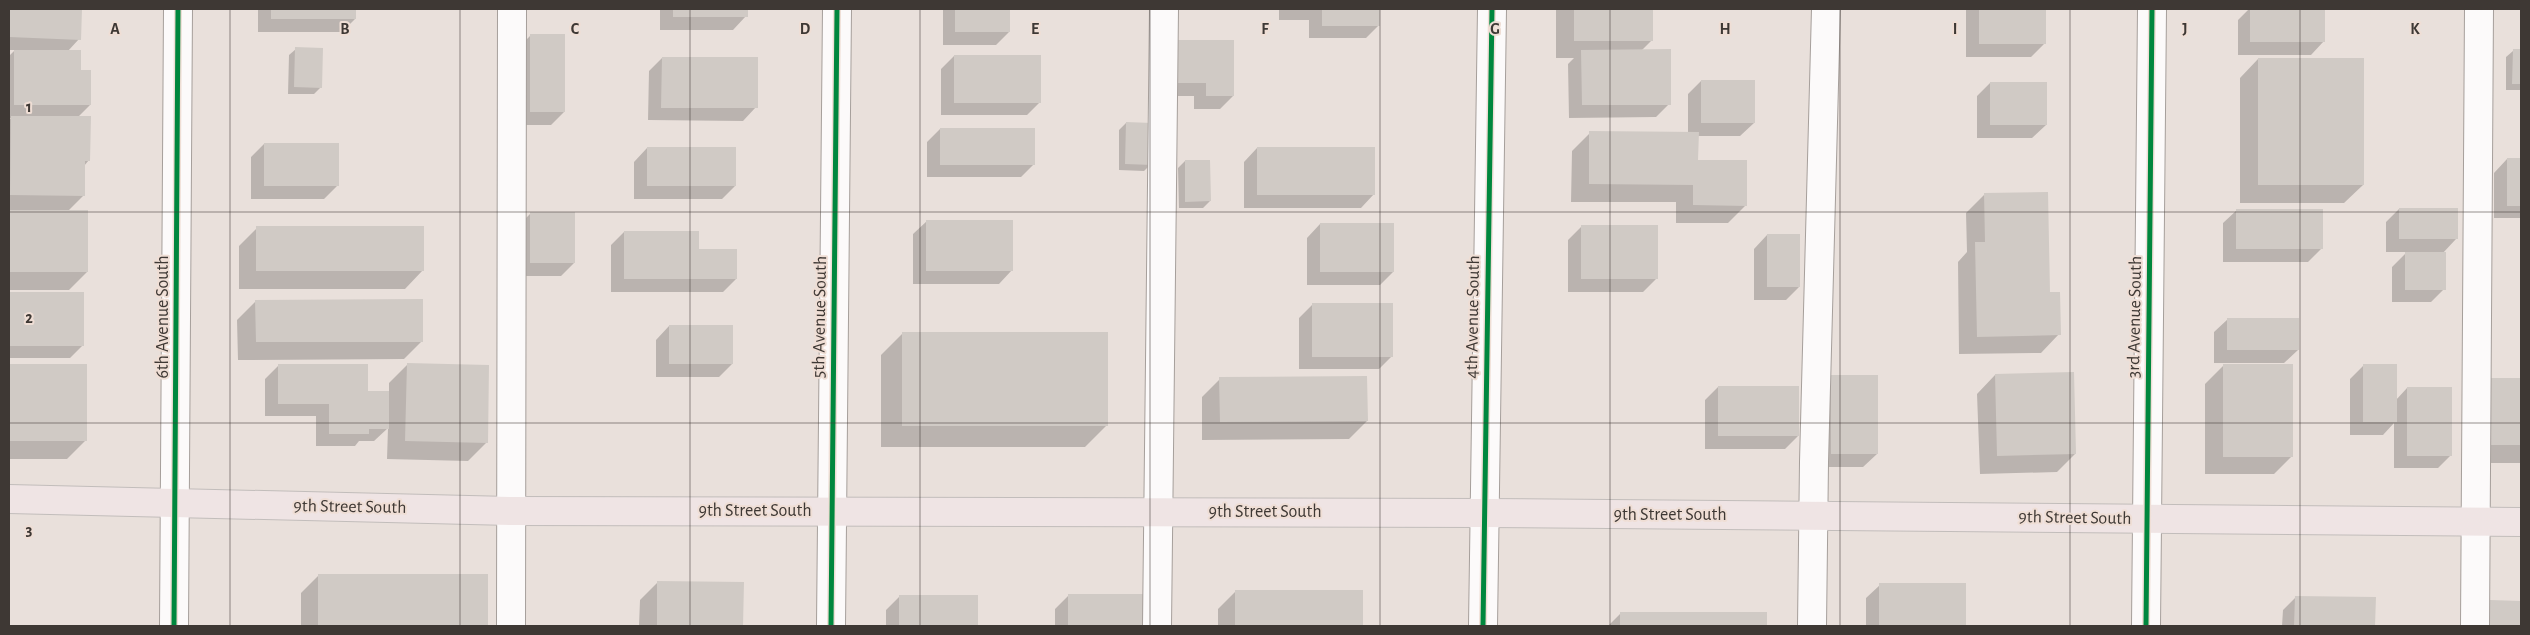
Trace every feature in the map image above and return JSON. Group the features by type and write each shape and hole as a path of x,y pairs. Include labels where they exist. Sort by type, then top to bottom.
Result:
{"main road":[{"name":"9th Street South","path":"9,499 512,510 1484,513 2521,522"}],"street":[{"name":"6th Avenue South","path":"174,626 178,9"},
{"path":"510,626 512,510 512,9"},
{"name":"5th Avenue South","path":"831,626 837,9"},
{"path":"1157,626 1164,9"},
{"name":"4th Avenue South","path":"1483,626 1492,9"},
{"path":"1812,626 1826,9"},
{"name":"3rd Avenue South","path":"2146,626 2152,9"},
{"path":"2475,626 2478,9"}],"building":[{"path":"9,9 82,9 81,40 9,37"},
{"path":"271,9 356,9 356,19 271,19"},
{"path":"673,9 748,9 748,17 673,17"},
{"path":"955,9 1010,9 1010,32 955,32"},
{"path":"1322,9 1380,9 1380,26 1322,26"},
{"path":"1574,9 1653,9 1653,41 1574,41"},
{"path":"1979,9 2046,9 2046,44 1979,44"},
{"path":"2250,9 2325,9 2325,42 2250,42"},
{"path":"530,34 565,34 565,112 530,112"},
{"path":"1177,40 1234,40 1234,96 1206,96 1206,83 1177,83"},
{"path":"295,47 323,48 322,88 294,87"},
{"path":"1671,49 1671,105 1582,105 1581,50"},
{"path":"2513,49 2521,49 2521,84 2512,84"},
{"path":"14,50 81,50 81,70 91,70 91,105 14,105"},
{"path":"954,55 1041,55 1041,103 954,103"},
{"path":"662,57 758,57 758,108 661,108"},
{"path":"2258,58 2364,58 2364,185 2258,185"},
{"path":"1701,80 1755,80 1755,123 1701,123"},
{"path":"1990,82 2047,82 2047,125 1990,125"},
{"path":"11,116 91,116 90,161 85,161 85,196 10,195"},
{"path":"1126,122 1152,123 1152,165 1125,164"},
{"path":"940,128 1035,128 1035,165 940,165"},
{"path":"1589,131 1699,132 1698,160 1747,160 1747,206 1693,205 1693,185 1589,184"},
{"path":"264,143 339,143 339,186 264,186"},
{"path":"647,147 736,147 736,186 647,186"},
{"path":"1257,147 1375,147 1375,195 1257,195"},
{"path":"2507,158 2521,158 2521,206 2507,206"},
{"path":"1185,160 1210,160 1211,201 1185,202"},
{"path":"2048,192 2050,292 2060,292 2061,335 1977,337 1975,242 1985,242 1984,193"},
{"path":"2399,208 2458,208 2458,239 2399,239"},
{"path":"2236,209 2323,209 2323,249 2236,249"},
{"path":"9,210 88,210 88,272 9,272"},
{"path":"530,212 575,212 575,263 530,263"},
{"path":"926,220 1013,220 1013,271 926,271"},
{"path":"1320,223 1394,223 1394,272 1320,272"},
{"path":"1581,225 1658,225 1658,279 1581,279"},
{"path":"256,226 424,226 424,271 256,271"},
{"path":"624,231 699,231 699,249 737,249 737,279 624,279"},
{"path":"1767,234 1800,234 1800,287 1767,287"},
{"path":"2405,252 2446,252 2446,290 2405,290"},
{"path":"9,292 84,292 84,346 9,346"},
{"path":"423,299 423,342 256,342 255,300"},
{"path":"1312,303 1393,303 1393,357 1312,357"},
{"path":"2227,318 2299,318 2299,350 2227,350"},
{"path":"669,325 733,325 733,364 669,364"},
{"path":"902,332 1108,332 1108,426 902,426"},
{"path":"407,363 489,365 488,443 405,441"},
{"path":"9,364 87,364 87,441 9,441"},
{"path":"278,364 368,364 368,391 389,391 389,429 369,429 369,434 329,434 329,404 278,404"},
{"path":"2223,364 2293,364 2293,457 2223,457"},
{"path":"2363,364 2397,364 2397,422 2363,422"},
{"path":"2074,372 2076,454 1997,456 1995,374"},
{"path":"1831,375 1878,375 1878,454 1831,454"},
{"path":"1367,376 1368,421 1220,422 1219,377"},
{"path":"2489,378 2521,378 2521,445 2489,445"},
{"path":"1718,386 1799,386 1799,436 1718,436"},
{"path":"2407,387 2452,387 2452,456 2407,456"},
{"path":"318,574 488,574 488,626 318,626"},
{"path":"657,581 744,582 743,626 657,626"},
{"path":"1879,583 1966,583 1966,626 1879,626"},
{"path":"1235,590 1363,590 1363,626 1235,626"},
{"path":"1068,594 1145,594 1145,626 1068,626"},
{"path":"899,595 978,595 978,626 899,626"},
{"path":"2295,596 2376,597 2375,626 2294,626"},
{"path":"2490,600 2521,601 2521,626 2490,626"},
{"path":"1620,612 1767,612 1767,626 1620,626"}],"cycle path":[{"path":"174,626 178,9"},
{"path":"831,626 837,9"},
{"path":"1483,626 1492,9"},
{"path":"2146,626 2152,9"}]}
